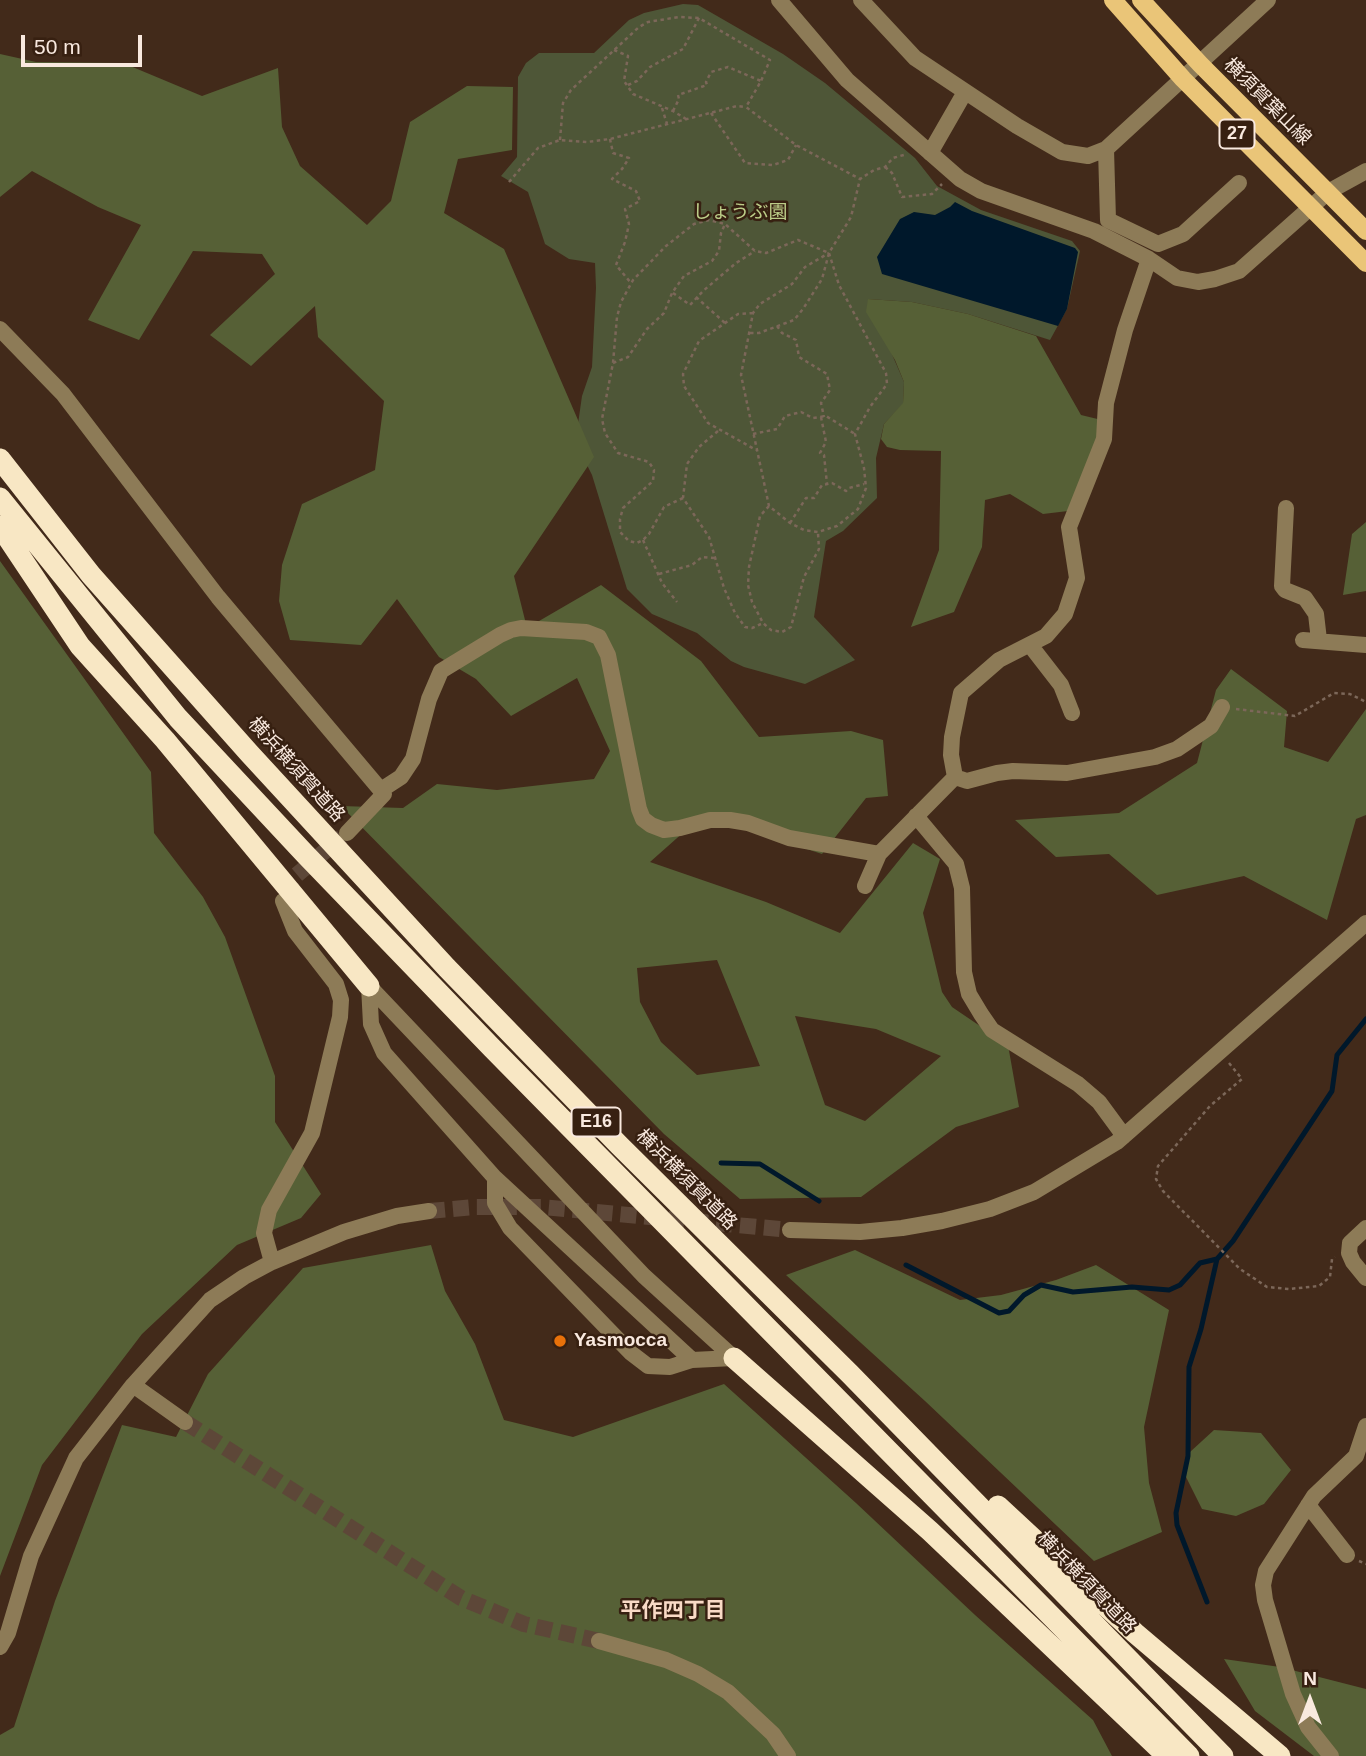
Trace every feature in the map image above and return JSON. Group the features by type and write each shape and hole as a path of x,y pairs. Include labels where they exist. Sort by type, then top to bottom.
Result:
{"highway":[{"name":"横浜横須賀道路","path":"0,459 91,575 249,753 438,957 619,1145 850,1374 1223,1756"},
{"name":"E16","path":"0,498 178,718 304,854 1189,1756"},
{"path":"0,526 80,646 165,740 369,986"},
{"path":"734,1358 930,1531 1167,1756"},
{"path":"850,1374 1135,1633 1280,1756"}],"main road":[{"name":"27","path":"1113,0 1183,79 1366,263"},
{"name":"横須賀葉山線","path":"1141,0 1200,64 1366,231"}],"street":[{"path":"779,0 847,80 960,179 981,191 1094,231 1149,259 1177,278 1198,282 1238,271 1328,192 1366,171"},
{"path":"861,0 915,58 1062,152 1088,156 1106,149 1268,0"},
{"path":"930,153 965,92"},
{"path":"1106,149 1108,220 1158,244 1183,234 1239,183"},
{"path":"955,777 951,755 952,737 961,693 999,660 1046,636 1065,614 1077,578 1069,527 1104,439 1106,403 1125,330 1149,259"},
{"path":"0,329 63,394 218,597 384,794 347,833"},
{"path":"1286,508 1282,586 1285,590 1305,598 1316,614 1311,640 1366,645"},
{"path":"381,790 401,777 413,759 429,699 441,671 500,635 521,628 571,631 599,637 608,655 639,809 643,819 651,825 664,830 710,820 730,820 748,823 789,838 879,854"},
{"path":"1030,645 1061,685 1072,713"},
{"path":"955,777 967,781 1013,771 1067,773 1155,757 1177,749 1211,726 1222,706"},
{"path":"865,886 879,854 955,777"},
{"path":"916,817 956,864 962,888 964,972 969,993 981,1014 992,1030 1078,1084 1099,1102 1124,1136"},
{"path":"272,1262 264,1233 270,1210 312,1133 340,1017 341,1000 336,984 295,932 283,901"},
{"path":"790,1230 860,1232 902,1228 990,1209 1034,1192 1124,1136 1366,923"},
{"path":"369,986 371,1024 384,1054 495,1178 692,1360"},
{"path":"369,986 644,1276 734,1358"},
{"path":"495,1178 495,1203 510,1228 631,1353 648,1366 670,1367 692,1360 734,1358"},
{"path":"0,1647 8,1633 32,1556 76,1458 134,1385 210,1300 272,1262 344,1232 397,1216 429,1211"},
{"path":"1366,1228 1350,1242 1349,1253 1366,1278"},
{"path":"134,1385 185,1422"},
{"path":"1331,1756 1308,1727 1293,1694 1263,1585 1265,1571 1314,1496 1356,1456 1366,1426"},
{"path":"1308,1506 1347,1555"},
{"path":"599,1641 666,1660 728,1692 773,1734 788,1756"}],"path":[{"path":"560,140 563,103 571,90 639,27 648,22 679,17 699,18 770,60 746,107"},
{"path":"627,86 637,81 650,67 683,49 699,18"},
{"path":"614,50 628,56 624,74 627,86 634,94 686,119"},
{"path":"673,111 679,99 678,95 707,85 711,72 728,67 761,82"},
{"path":"509,181 538,148 560,140 587,142 610,139 737,106 746,107 796,145 860,179"},
{"path":"662,108 667,124"},
{"path":"711,113 738,157 745,163 773,165 788,160 796,145"},
{"path":"610,139 613,153 629,158 612,179 636,191 640,201 625,209 629,224 616,265 631,283"},
{"path":"750,333 759,333 794,320 822,279 829,253 851,217 860,179 885,167 893,158 913,153"},
{"path":"885,167 892,173 902,197 932,194 944,182"},
{"path":"683,498 663,507 643,540 629,541 620,532 623,508 653,481 654,470 649,462 618,453 605,433 602,419 613,363 617,317 631,283 643,267 666,246 694,224 709,220 725,224 755,251 766,253 798,240 829,253 839,285 886,373 887,384 855,434 865,484 858,509 837,526 818,532 804,530 790,523 769,506 741,375 752,313 792,284 805,267 829,253"},
{"path":"613,363 628,358 647,329 664,313 672,292 684,276 712,261 719,251 725,224"},
{"path":"672,292 691,305 696,297 736,263 755,251"},
{"path":"696,297 725,323"},
{"path":"752,313 738,314 699,341 684,374 684,386 708,423 756,450"},
{"path":"777,326 782,333 796,340 799,357 827,374 830,390 821,403 826,442 820,453 824,455 827,484"},
{"path":"752,434 777,429 785,416 801,412 813,418 823,417 855,434"},
{"path":"718,431 699,447 687,464 683,498 709,537 724,588 735,613 745,626 752,628 763,623"},
{"path":"790,523 806,498 814,498 822,485 832,484 846,491 865,484"},
{"path":"769,506 761,516 749,567 748,585 752,602 763,623 771,630 782,632 791,626 804,577 819,549 818,532"},
{"path":"643,540 662,583 677,603"},
{"path":"659,574 692,565 702,557 715,559"},
{"path":"1222,706 1295,716 1334,693 1350,694 1366,702"},
{"path":"1220,1052 1242,1079 1210,1106 1158,1166 1156,1179 1164,1191 1240,1269 1267,1287 1289,1289 1319,1286 1331,1277 1332,1259 1350,1248"}],"green space":[{"name":"しょうぶ園","path":"683,4 698,5 783,54 825,83 915,158 937,186 981,210 1072,241 1080,251 1067,309 1050,340 968,314 912,302 868,299 904,382 903,404 884,424 876,458 877,498 843,531 826,541 814,617 855,660 805,684 731,661 697,633 652,614 627,589 592,475 582,455 577,431 582,396 592,367 595,263 569,259 545,244 528,192 501,176 517,157 518,77 526,63 539,53 594,53 629,20 644,13"},
{"path":"0,54 36,62 123,63 202,96 278,68 282,127 300,166 367,225 391,201 410,122 467,86 513,87 512,150 458,159 444,213 504,249 594,457 514,576 527,628 601,585 701,661 759,737 851,731 883,740 888,796 866,798 822,854 703,815 650,862 766,902 840,933 913,843 940,859 923,913 942,992 952,1007 1008,1045 1019,1107 956,1127 861,1197 740,1199 664,1134 341,806 403,808 437,784 497,790 594,779 610,751 577,678 511,716 476,679 439,657 397,599 361,645 290,640 279,601 282,565 302,504 375,470 384,401 318,337 315,306 251,366 210,335 275,274 262,254 193,251 139,340 88,320 141,225 98,207 32,171 0,197","holes":["717,960 760,1066 697,1075 661,1042 640,1002 637,968","795,1016 876,1029 941,1056 865,1121 825,1105"]},
{"path":"868,299 912,302 968,314 1036,336 1081,415 1110,422 1068,511 1043,514 1010,494 985,500 982,547 954,612 911,627 939,550 941,451 900,450 887,447 881,439 884,424 903,403 904,382 895,360 866,312"},
{"path":"1366,522 1366,591 1343,595 1352,534"},
{"path":"0,561 151,772 154,833 203,897 225,937 275,1076 275,1122 321,1194 301,1218 237,1245 142,1334 42,1465 0,1576"},
{"path":"1231,669 1287,711 1284,747 1328,762 1366,709 1366,815 1356,819 1327,920 1244,876 1157,895 1109,854 1056,857 1015,820 1119,813 1197,763 1216,690"},
{"path":"431,1245 445,1291 475,1344 504,1420 573,1437 724,1384 1093,1720 1112,1756 0,1756 0,1735 14,1727 55,1601 122,1425 176,1437 208,1374 303,1268"},
{"path":"855,1250 960,1300 1001,1295 1056,1280 1096,1265 1169,1310 1144,1427 1149,1483 1162,1532 1094,1561 925,1401 786,1275"},
{"path":"1214,1430 1261,1433 1291,1470 1264,1504 1236,1516 1202,1509 1184,1473 1190,1452"},
{"path":"1224,1659 1280,1667 1366,1689 1366,1756 1314,1756 1255,1711"}],"water":[{"path":"955,202 972,211 1075,248 1078,252 1067,309 1058,326 882,274 877,257 900,219 914,212 935,215"}],"waterway":[{"path":"1207,1602 1177,1525 1176,1513 1188,1456 1189,1367 1217,1259 1233,1241 1332,1091 1337,1055 1366,1019"},
{"path":"721,1163 760,1164 819,1201"},
{"path":"906,1265 999,1313 1009,1311 1024,1295 1041,1285 1073,1292 1132,1287 1169,1290 1180,1285 1200,1263 1217,1259"}],"tunnel":[{"path":"285,895 293,878 342,837"},
{"path":"429,1211 475,1207 542,1207 790,1230"},
{"path":"185,1422 461,1598 524,1624 599,1641"}],"place":[{"name":"Yasmocca","path":"560,1341"}],"district":[{"name":"平作四丁目","path":"673,1611"}]}
